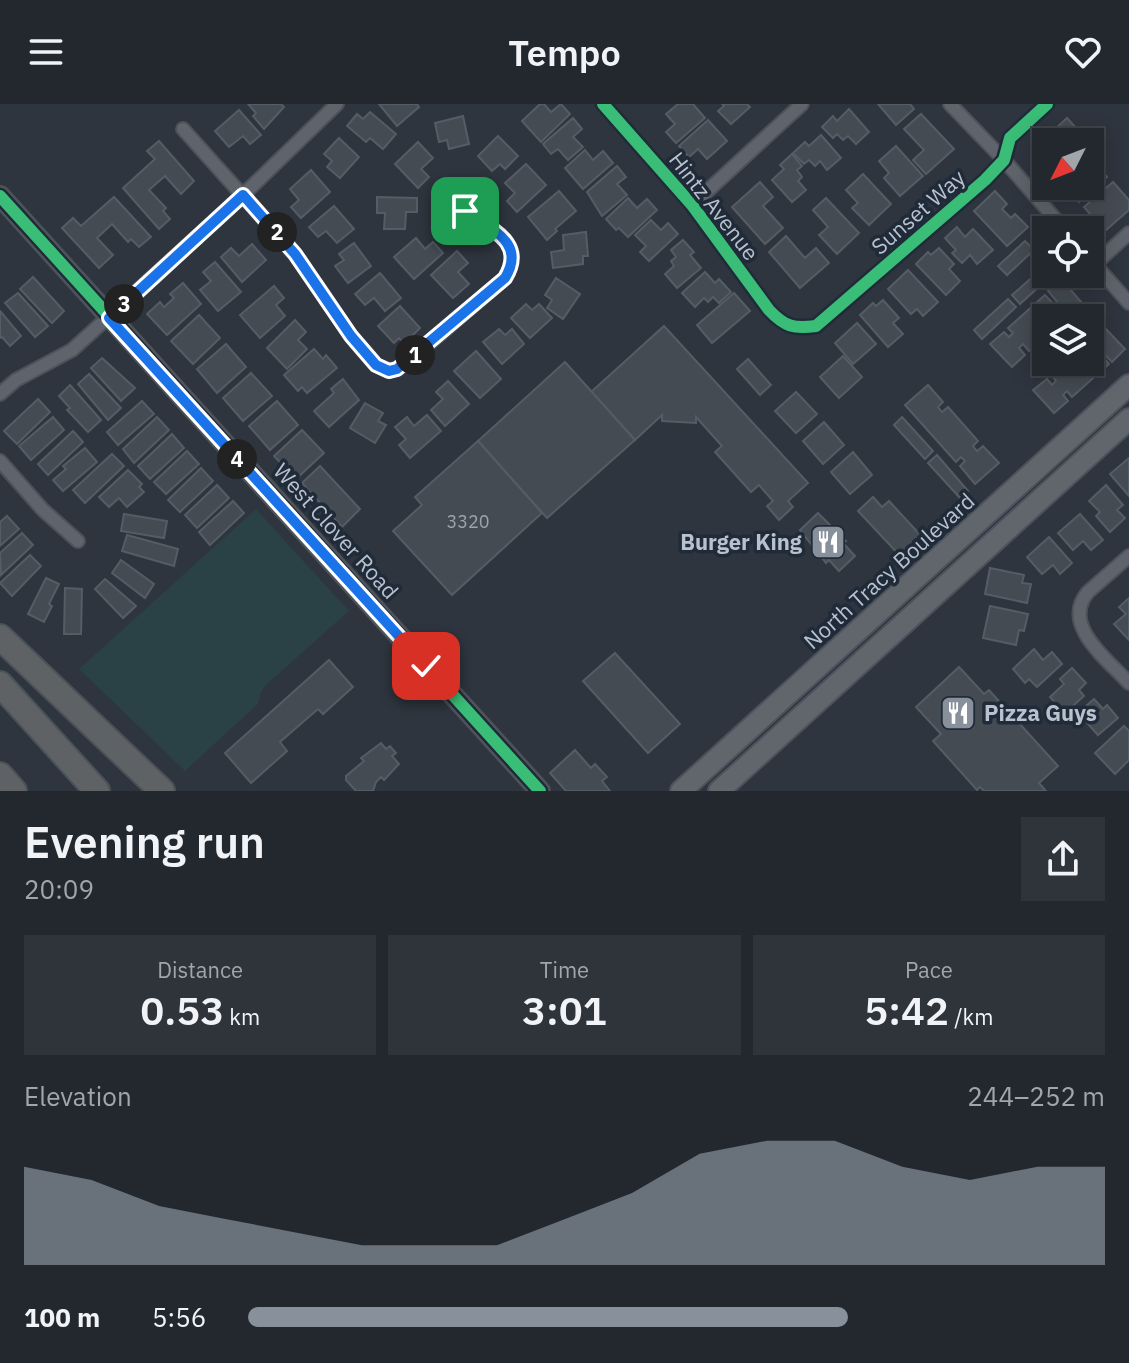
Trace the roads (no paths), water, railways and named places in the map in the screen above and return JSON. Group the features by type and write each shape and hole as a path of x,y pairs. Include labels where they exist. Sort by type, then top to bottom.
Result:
{"highway":[{"path":"0,637 162,791"},
{"path":"0,684 97,791"},
{"path":"0,775 14,791"}],"main road":[{"name":"North Tracy Boulevard","path":"681,791 1129,385"},
{"path":"719,791 1129,419"}],"street":[{"path":"0,394 16,380 72,350 243,195 337,104"},
{"name":"Hintz Avenue","path":"603,104 692,205 769,310 782,324 795,329"},
{"path":"692,205 802,104"},
{"path":"950,104 1053,216"},
{"name":"Sunset Way","path":"795,329 816,326 985,180 1004,160 1010,138 1047,104"},
{"path":"183,129 295,254 351,336 376,365 389,371 410,360 505,278 513,266 513,252 506,240 465,211"},
{"name":"West Clover Road","path":"0,196 540,791"},
{"path":"1104,253 1129,233"},
{"path":"1104,275 1129,303"},
{"path":"0,461 43,510 78,541"},
{"path":"1129,556 1088,592 1079,606 1078,614 1082,629 1129,683"}],"place":[{"name":"Burger King","path":"828,542"},
{"name":"Pizza Guys","path":"958,713"}]}
